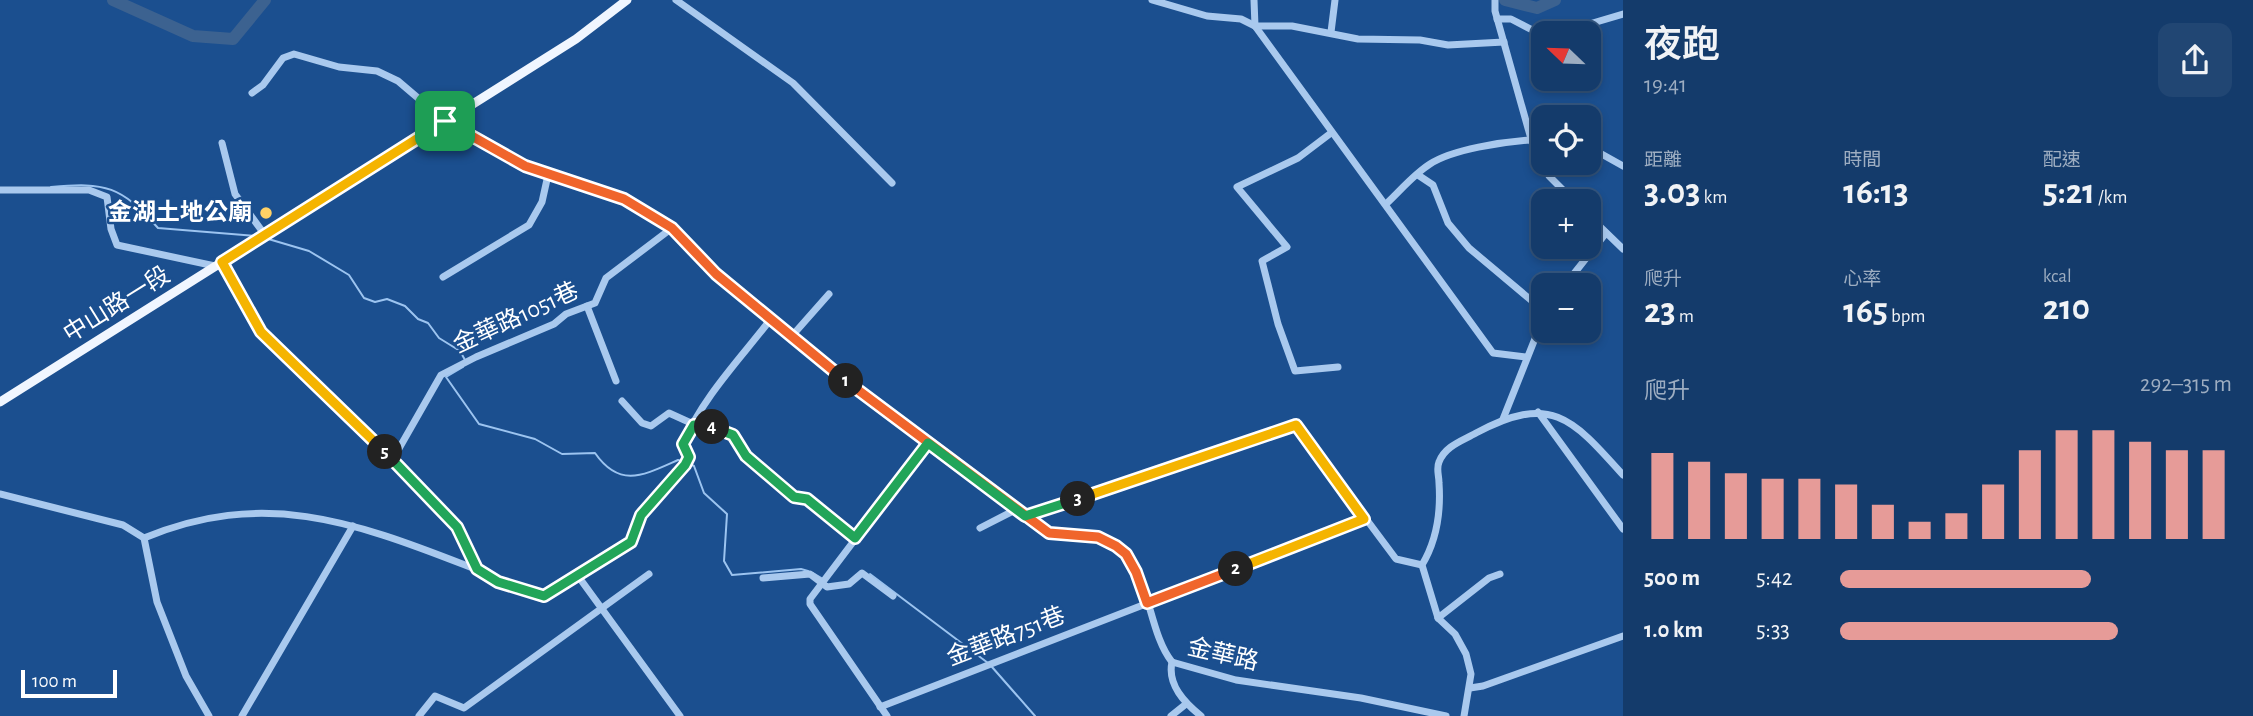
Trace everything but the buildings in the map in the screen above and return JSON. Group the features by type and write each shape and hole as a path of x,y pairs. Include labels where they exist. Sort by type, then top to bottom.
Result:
{"main road":[{"path":"265,235 576,39 627,0"},
{"name":"中山路一段","path":"0,402 265,235"}],"street":[{"path":"676,0 793,83 892,183"},
{"path":"1152,0 1207,16 1241,19 1255,26 1292,26 1358,39 1420,40 1448,45 1504,42"},
{"path":"1254,0 1255,26 1493,353 1526,357"},
{"path":"1331,32 1335,0"},
{"path":"1386,204 1429,164 1451,153 1498,142 1530,140 1496,15 1495,0"},
{"path":"1599,21 1623,14"},
{"path":"1496,15 1531,29"},
{"name":"金華路","path":"252,93 263,85 283,58 294,54 339,67 377,71 398,81 445,121 525,166 548,176 624,199 672,228 716,274 770,320 1025,516 1057,536 1098,537 1126,554 1136,572 1157,638 1172,662 1236,680 1361,698 1446,716"},
{"path":"1331,133 1298,158 1237,187 1287,247 1262,261 1278,324 1295,371 1338,367"},
{"path":"222,144 235,194 265,235"},
{"path":"1601,154 1623,166"},
{"path":"1418,175 1433,185 1448,223 1469,248 1531,302"},
{"path":"1548,175 1562,189"},
{"path":"443,277 529,225 542,202 543,187 548,176"},
{"path":"0,190 89,190 102,193 107,197 111,229 117,245 219,264 261,332 393,459 457,527 477,569"},
{"name":"金華路1051巷","path":"393,459 441,375 554,324 566,314 587,306 600,297 606,278 672,228"},
{"path":"1601,228 1623,249"},
{"path":"1574,273 1606,233"},
{"path":"792,337 829,294"},
{"path":"587,306 616,381"},
{"path":"144,538 177,524 227,513 324,517 477,569 498,582 544,596 631,542 641,515 685,465 689,457 683,444 715,391 770,320"},
{"path":"1503,419 1532,343"},
{"path":"622,401 642,423 651,426 669,413 694,425 717,427 733,435 746,456 794,497 807,499 855,538"},
{"path":"1538,412 1623,528"},
{"path":"1464,716 1470,688 1466,654 1455,634 1438,618 1422,565 1433,547 1437,466 1441,455 1449,447 1503,419 1538,412 1552,413 1583,430 1623,475"},
{"path":"1025,516 1296,425 1396,559 1422,565"},
{"path":"887,716 810,604 823,580 928,443"},
{"path":"0,494 123,525 144,538 157,603 186,676 209,716"},
{"path":"980,528 1017,509"},
{"name":"金華路751巷","path":"880,707 1364,519"},
{"path":"242,716 354,526"},
{"path":"763,578 810,574 823,580 827,587 849,584 862,573 892,596"},
{"path":"419,716 435,696 464,708 649,574"},
{"path":"1438,618 1489,578 1500,574"},
{"path":"578,576 680,716"},
{"path":"1470,688 1483,686 1623,636"},
{"path":"1172,662 1176,689 1186,704 1201,716"},
{"path":"1171,716 1186,704"},
{"path":"1411,716 1421,711"}],"waterway":[{"path":"113,0 193,36 233,39 265,0"},
{"path":"1505,0 1537,8 1555,0"},
{"path":"51,187 86,185 111,190 133,203 158,228 256,236"},
{"path":"265,238 309,251 349,275 364,298 375,302 387,299 405,306 418,319 428,323 439,338 460,351 465,360"},
{"path":"463,367 446,377 479,424 535,439 562,454 595,453 604,464 623,475 643,474 678,460 685,462"},
{"path":"690,464 694,466 704,493 727,514 724,561 732,575 801,569 808,571"},
{"path":"813,573 823,579"},
{"path":"870,574 988,663"},
{"path":"992,667 1035,716"}],"place":[{"name":"金湖土地公廟","path":"266,213"}],"route":[{"path":"445,121 222,262 261,332 393,459 457,527 477,569 498,582 544,596 625,547 631,542 646,508 685,465 689,457 683,444 694,425 702,428 717,427 733,435 746,456 794,497 807,499 855,538 928,443 1025,516 1202,457 1229,445 1296,425 1364,519 1147,603 1136,572 1126,554 1116,546 1098,537 1057,536 1025,516 1017,509 853,386 770,320 716,274 672,228 624,199 583,184 548,176 525,166 445,121"}]}
